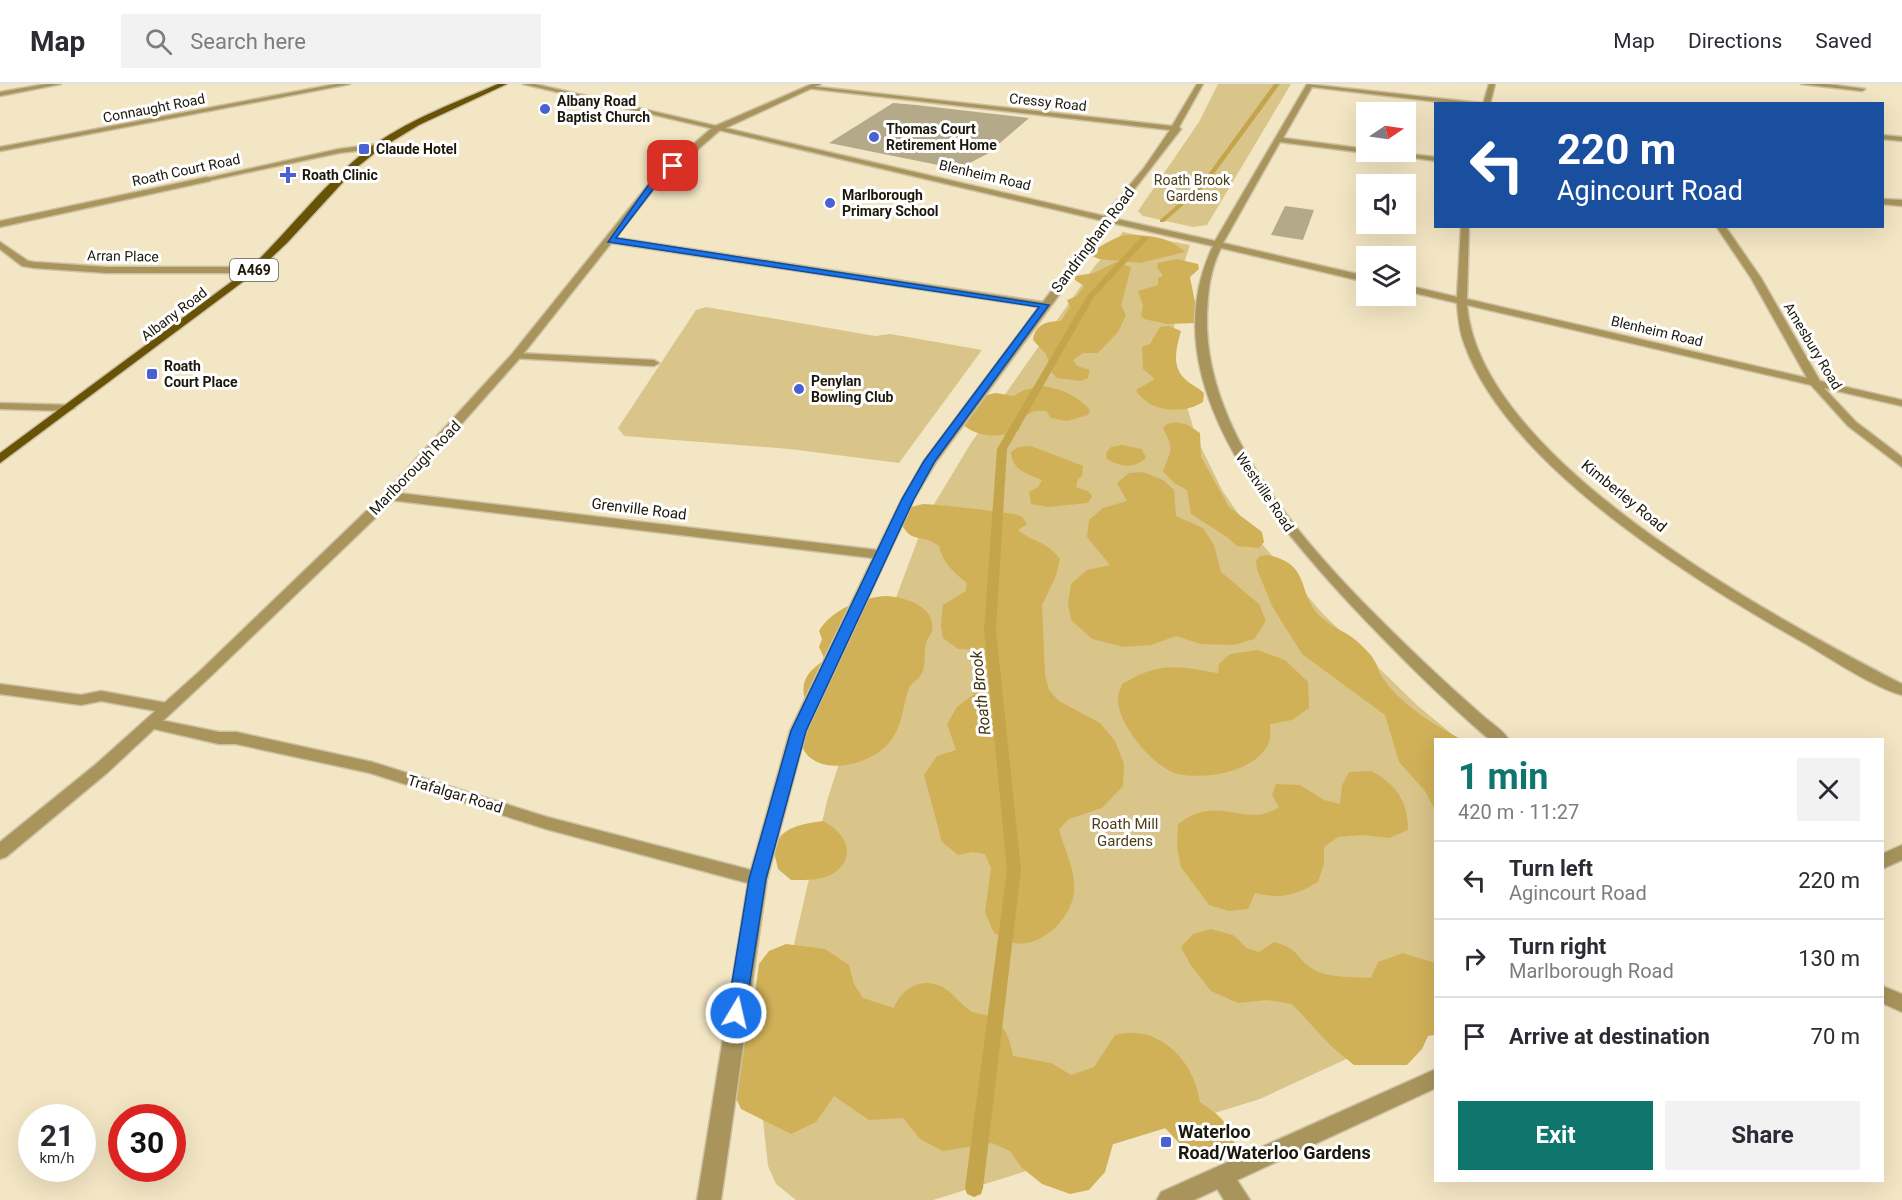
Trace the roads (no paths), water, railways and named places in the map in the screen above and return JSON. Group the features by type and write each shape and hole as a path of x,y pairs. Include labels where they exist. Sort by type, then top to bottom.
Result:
{"main road":[{"name":"Albany Road","path":"0,459 253,270 284,242 353,166 378,146 416,123 504,84"}],"street":[{"path":"0,94 58,84"},
{"name":"Connaught Road","path":"0,150 348,84"},
{"name":"Blenheim Road","path":"526,84 1356,277"},
{"name":"Sandringham Road","path":"709,1200 758,879 798,731 908,499 930,461 1108,224 1108,215 1122,201 1177,129 1200,84"},
{"path":"1487,102 1492,84"},
{"path":"1804,84 1862,88"},
{"path":"1310,85 1461,102"},
{"name":"Westville Road","path":"1310,85 1218,244 1203,286 1202,357 1210,390 1230,440 1259,489 1296,537 1388,637 1461,707 1500,738"},
{"name":"Marlborough Road","path":"0,852 96,773 390,496 516,356 611,240 655,182 716,129 814,86"},
{"name":"Cressy Road","path":"814,86 1177,129"},
{"path":"1884,137 1902,139"},
{"path":"1277,139 1356,149"},
{"name":"Roath Court Road","path":"0,224 339,151 378,146"},
{"path":"1416,157 1434,159"},
{"path":"1884,201 1902,203"},
{"name":"Kimberley Road","path":"1465,228 1461,301 1469,344 1488,382 1536,444 1627,524 1768,618 1902,690"},
{"name":"Amesbury Road","path":"1721,228 1755,278 1815,382 1852,424 1902,463"},
{"path":"611,240 1045,305"},
{"name":"Arran Place","path":"0,245 25,264 34,265 107,270 253,270"},
{"name":"Blenheim Road","path":"1416,290 1902,403"},
{"path":"516,356 654,363"},
{"path":"0,405 69,408"},
{"name":"Grenville Road","path":"390,496 883,555"},
{"path":"0,689 81,699 101,696 167,708"},
{"name":"Trafalgar Road","path":"150,723 219,738 236,738 372,768 546,823 758,879"},
{"path":"1884,861 1902,852"},
{"path":"1884,995 1902,1004"},
{"path":"1169,1200 1434,1078"},
{"path":"1222,1177 1238,1200"}],"waterway":[{"name":"Roath Brook","path":"1162,221 1203,185 1277,84"},
{"name":"Roath Brook","path":"974,1188 1014,870 990,630 1002,449 1091,296 1145,238"}],"place":[{"name":"Albany Road Baptist Church","path":"545,109"},
{"name":"Thomas Court Retirement Home","path":"874,137"},
{"name":"Claude Hotel","path":"364,149"},
{"name":"Roath Clinic","path":"288,175"},
{"name":"Marlborough Primary School","path":"830,203"},
{"name":"Roath Court Place","path":"152,374"},
{"name":"Penylan Bowling Club","path":"799,389"},
{"name":"Waterloo Road/Waterloo Gardens","path":"1166,1142"}],"park label":[{"name":"Roath Brook Gardens","path":"1192,188"},
{"name":"Roath Mill Gardens","path":"1125,832"}]}
